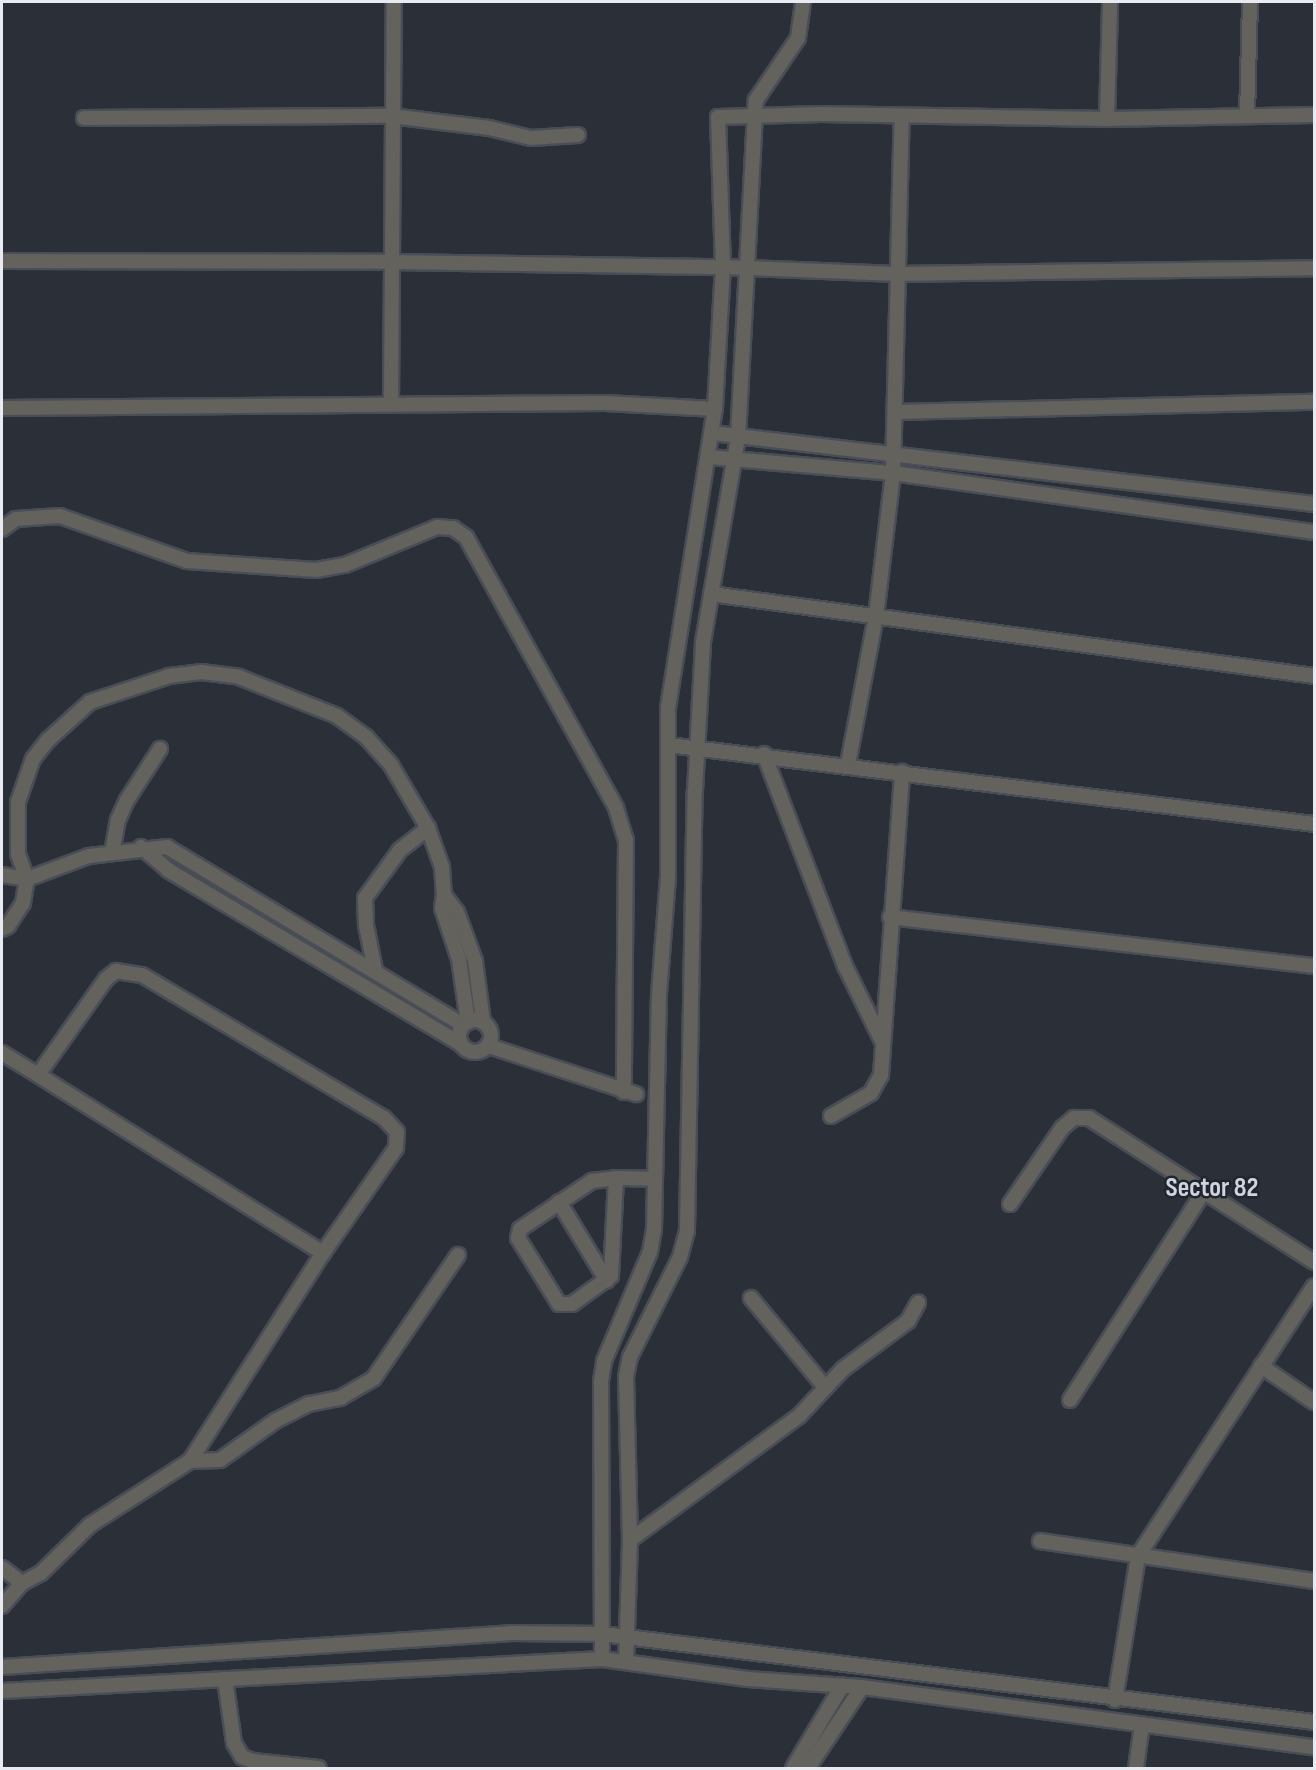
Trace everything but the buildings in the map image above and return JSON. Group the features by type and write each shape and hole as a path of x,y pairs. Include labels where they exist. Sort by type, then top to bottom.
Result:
{"street":[{"path":"392,404 391,116 394,2"},
{"path":"626,1662 630,1540 625,1461 630,1357 680,1257 687,1231 697,746 703,642 738,438 749,268 756,100 798,38 802,2"},
{"path":"1107,119 1110,2"},
{"path":"1247,116 1250,2"},
{"path":"602,1659 600,1392 604,1360 650,1252 655,1179 659,994 668,878 668,708 715,408 723,267 718,117 902,116 1107,119 1314,115"},
{"path":"84,118 391,116 489,128 531,138 578,135"},
{"path":"848,764 876,616 893,473 892,452 897,412 897,274 902,116"},
{"path":"2,261 391,262 723,267 897,274 1314,268"},
{"path":"897,412 1314,402"},
{"path":"2,408 604,403 715,408"},
{"path":"712,433 738,438 892,452 1314,504"},
{"path":"709,457 893,473 1314,532"},
{"path":"2,529 16,519 60,516 187,561 315,570 345,565 437,527 453,528 466,537 616,808 626,840 630,1093 489,1046 475,1053 168,870 141,847"},
{"path":"711,594 1314,676"},
{"path":"2,929 18,915 27,879 18,854 18,802 33,759 48,740 90,702 169,676 201,672 239,677 337,716 366,737 391,765 428,828 442,867 443,915 459,959 465,1024 461,1044"},
{"path":"668,745 697,746 848,764 1314,824"},
{"path":"112,853 118,820 127,800 160,749"},
{"path":"764,754 845,966 883,1043"},
{"path":"831,1116 871,1093 881,1075 890,917 903,772"},
{"path":"375,970 366,926 365,898 400,850 428,828"},
{"path":"2,875 27,879 88,856 141,847 167,847 465,1024 483,1022"},
{"path":"444,895 457,912 475,961 483,1022 492,1035 489,1046"},
{"path":"890,917 1314,966"},
{"path":"2,1606 22,1583 41,1573 90,1525 190,1461 323,1253 396,1148 398,1132 384,1118 142,975 116,971 106,979 38,1075"},
{"path":"2,1053 323,1253"},
{"path":"1010,1204 1062,1128 1074,1118 1089,1118 1314,1262"},
{"path":"616,1178 611,1276 572,1304 559,1304 518,1239 520,1229 592,1181 616,1178 655,1179"},
{"path":"1070,1400 1204,1191"},
{"path":"559,1203 607,1281"},
{"path":"190,1461 220,1460 275,1421 309,1404 340,1398 374,1378 459,1256"},
{"path":"1115,1700 1138,1556 1314,1286"},
{"path":"751,1298 825,1387"},
{"path":"630,1540 799,1416 843,1369 908,1321 918,1303"},
{"path":"604,1360 630,1357"},
{"path":"1261,1366 1314,1402"},
{"path":"1040,1541 1314,1581"},
{"path":"2,1568 22,1583"},
{"path":"2,1667 513,1633 602,1635 1115,1700 1314,1722"},
{"path":"2,1691 602,1659 748,1679 862,1687 1314,1747"},
{"path":"225,1679 234,1743 242,1757 253,1761 319,1768"},
{"path":"793,1768 842,1686"},
{"path":"808,1768 862,1687"},
{"path":"1136,1768 1142,1724"}],"district":[{"name":"Sector 82","path":"1212,1189"}]}
